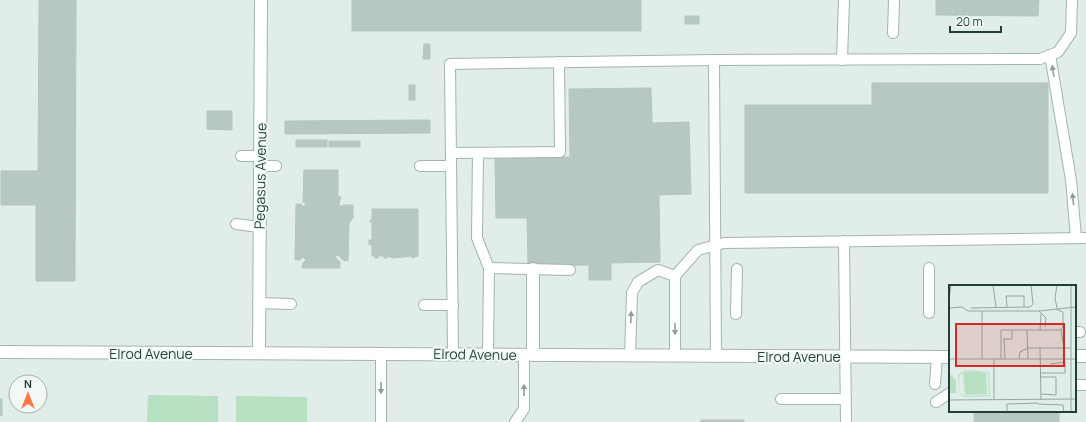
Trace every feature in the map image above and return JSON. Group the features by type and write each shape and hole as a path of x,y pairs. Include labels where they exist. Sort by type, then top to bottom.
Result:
{"street":[{"name":"Pegasus Avenue","path":"259,353 258,303 262,0"},
{"path":"529,355 533,269"},
{"name":"Elrod Avenue","path":"0,352 488,354 716,357 949,357"}],"lane":[{"path":"842,60 844,0"},
{"path":"893,33 894,0"},
{"path":"453,354 450,64 714,60 1040,59 1058,52 1071,33 1072,0"},
{"path":"675,356 675,276 698,250 724,243 1081,238 1050,55"},
{"path":"714,60 716,357"},
{"path":"451,153 560,152 559,62"},
{"path":"478,153 477,238 489,268 488,354"},
{"path":"241,156 276,166"},
{"path":"420,166 451,166"},
{"path":"236,224 259,228"},
{"path":"844,241 846,422"},
{"path":"489,268 570,270"},
{"path":"929,268 929,313"},
{"path":"736,314 737,269"},
{"path":"630,356 632,293 638,282 658,270 675,276"},
{"path":"258,303 292,304"},
{"path":"424,305 453,305"},
{"path":"382,354 382,422"},
{"path":"515,422 524,409 529,355"},
{"path":"935,384 937,357"},
{"path":"936,402 949,395"},
{"path":"781,399 846,399"}],"green space":[{"path":"148,395 218,396 218,422 147,422"},
{"path":"236,396 307,397 307,422 236,422"}],"building":[{"path":"39,0 76,0 75,281 36,281 36,205 1,205 1,171 38,171"},
{"path":"352,0 641,0 641,31 352,31"},
{"path":"936,0 1039,0 1038,16 936,15"},
{"path":"685,16 699,16 699,24 685,24"},
{"path":"424,44 430,44 430,59 423,59"},
{"path":"872,83 1048,83 1048,193 745,193 745,105 872,105"},
{"path":"409,85 415,85 415,100 409,100"},
{"path":"651,88 652,123 689,122 691,194 659,195 660,262 611,263 611,280 589,280 589,265 528,266 527,218 496,218 495,158 570,157 569,89"},
{"path":"207,111 232,111 232,130 207,129"},
{"path":"430,120 430,133 285,134 285,121"},
{"path":"296,140 327,140 327,147 296,147"},
{"path":"329,141 360,141 360,147 329,147"},
{"path":"304,170 338,170 338,197 341,197 339,204 341,207 343,205 353,205 353,218 349,223 348,261 343,260 338,255 335,257 340,262 340,268 302,268 303,263 306,260 303,257 300,260 295,260 296,204 301,204 303,207 306,204 303,202"},
{"path":"372,209 418,209 418,256 412,258 412,256 393,258 387,256 387,258 384,258 384,256 378,256 378,258 375,258 375,256 372,256 372,245 369,245 369,240 372,240 372,222 370,222 370,220 372,220"},
{"path":"0,399 2,399 2,416 0,415"},
{"path":"974,412 1059,412 1059,422 974,422"},
{"path":"701,420 744,420 744,422 701,422"}]}
